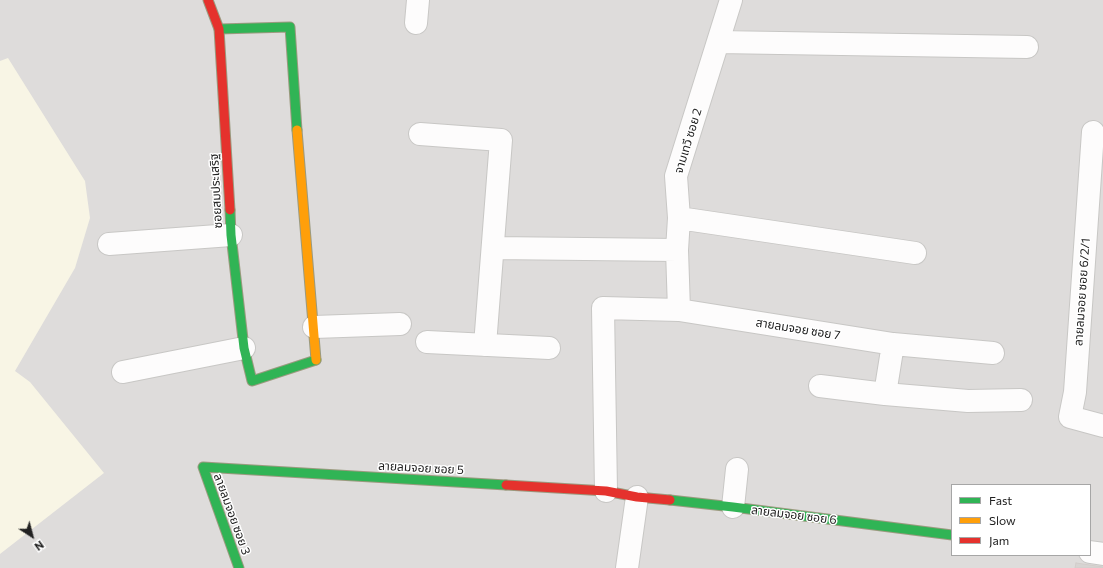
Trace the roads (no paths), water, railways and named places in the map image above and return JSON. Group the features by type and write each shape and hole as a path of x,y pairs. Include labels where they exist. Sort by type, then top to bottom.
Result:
{"street":[{"name":"ซอยสมประเสริฐ","path":"208,0 219,29 231,235 244,348 252,381 316,361 314,327"},
{"path":"416,23 418,0"},
{"name":"จามเทวี ซอย 2","path":"679,310 679,218 676,176 731,0"},
{"path":"219,29 290,27 300,180 314,327 400,324"},
{"path":"718,42 1027,47"},
{"name":"ลายลมจอย ซอย 6/2/1","path":"1093,132 1075,392 1070,418 1103,426"},
{"path":"420,134 501,140 485,345"},
{"path":"679,218 915,253"},
{"path":"109,244 231,235"},
{"path":"493,248 678,250"},
{"name":"สายลมจอย ซอย 7","path":"606,491 603,308 679,310 893,344 993,353"},
{"path":"427,342 549,348"},
{"path":"885,394 893,344"},
{"path":"123,372 244,348"},
{"path":"820,386 885,394 968,401 1021,400"},
{"name":"ลายลมจอย ซอย 5","path":"203,467 606,491 637,497"},
{"name":"ลายลมจอย ซอย 3","path":"203,467 240,568"},
{"path":"733,507 738,469"},
{"path":"627,568 637,497"},
{"name":"ลายลมจอย ซอย 6","path":"637,497 733,507 951,535"},
{"path":"1091,552 1103,554"}]}
